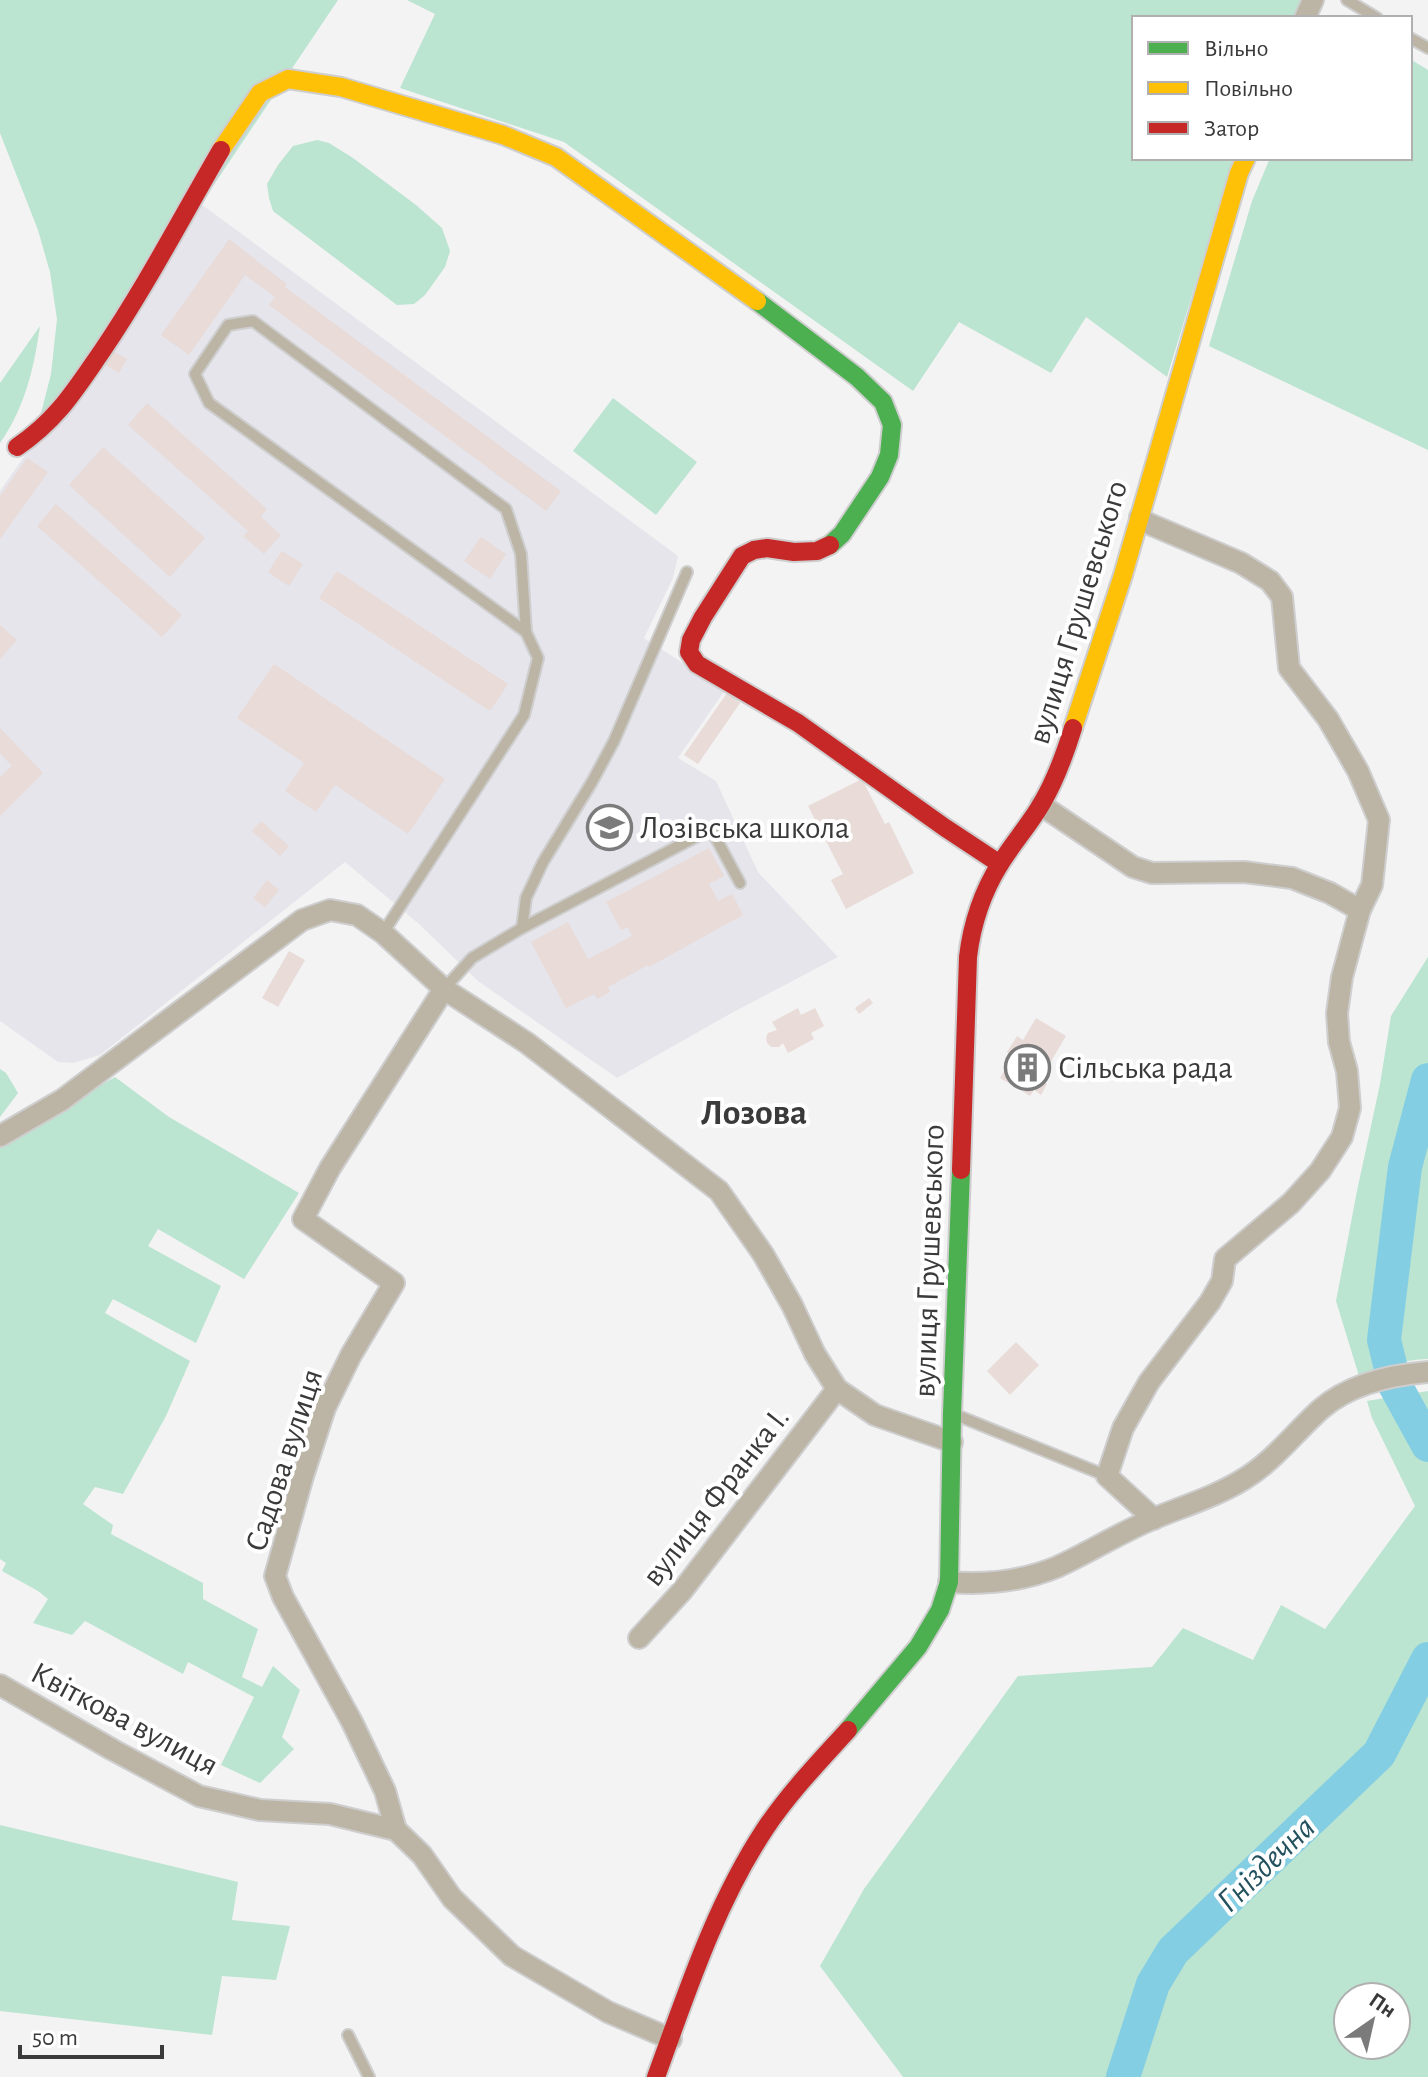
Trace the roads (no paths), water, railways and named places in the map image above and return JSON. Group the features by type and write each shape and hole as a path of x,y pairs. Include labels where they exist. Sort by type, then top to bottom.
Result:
{"street":[{"path":"17,447 38,433 67,402 131,308 223,146 260,93 288,79 341,87 503,135 556,157 770,310 857,377 883,402 892,425 889,455 880,477 842,534 832,544 817,551 767,548 742,556 703,617 691,640 689,652 697,664 798,723 1000,864"},
{"name":"вулиця Грушевського","path":"656,2077 700,1957 729,1891 765,1829 797,1787 918,1647 940,1610 949,1582 952,1414 971,929 982,898 1000,864 1041,805 1067,748 1123,575 1245,160"},
{"path":"1140,517 1147,523 1241,563 1270,581 1282,597 1289,668 1328,719 1358,771 1379,820 1372,885 1360,910 1342,977 1337,1013 1350,1108 1342,1137 1320,1171 1291,1203 1225,1259 1222,1281 1210,1302 1149,1382 1123,1428 1107,1476 1154,1519"},
{"path":"1041,805 1133,867 1152,873 1244,872 1292,878 1330,893 1360,910"},
{"path":"0,1136 62,1100 302,920 330,910 357,915 383,933 444,989 527,1043 719,1191 763,1254 815,1354 837,1389 875,1415 952,1442"},
{"name":"Садова вулиця","path":"396,1830 385,1791 359,1736 283,1597 275,1576 325,1408 351,1355 394,1283 303,1219 330,1168 444,989"},
{"path":"949,1582 981,1584 1011,1580 1055,1568 1245,1479 1322,1409 1348,1390 1421,1373"},
{"name":"вулиця Франка І.","path":"639,1638 682,1591 837,1389"},
{"name":"Квіткова вулиця","path":"0,1685 199,1796 260,1810 330,1814 396,1830"},
{"path":"396,1830 422,1855 452,1898 512,1956 608,2012 671,2039"}],"lane":[{"path":"1347,0 1374,16"},
{"path":"383,933 524,715 538,658 526,632 521,554 506,509 253,321 228,325 195,374 209,403 526,632"},
{"path":"522,928 526,898 543,862 614,741 687,572"},
{"path":"444,989 472,958 522,928 711,829 740,883"},
{"path":"952,1414 1107,1476"},
{"path":"348,2035 369,2077"}],"waterway":[{"name":"Гніздечна","path":"1428,1080 1405,1167 1384,1340 1395,1385 1428,1445"},
{"name":"Гніздечна","path":"1123,2077 1153,1984 1173,1951 1379,1754 1428,1659"}],"place":[{"name":"Лозівська школа","path":"609,827"},
{"name":"Сільська рада","path":"1027,1067"}],"district":[{"name":"Лозова","path":"754,1111"}]}
